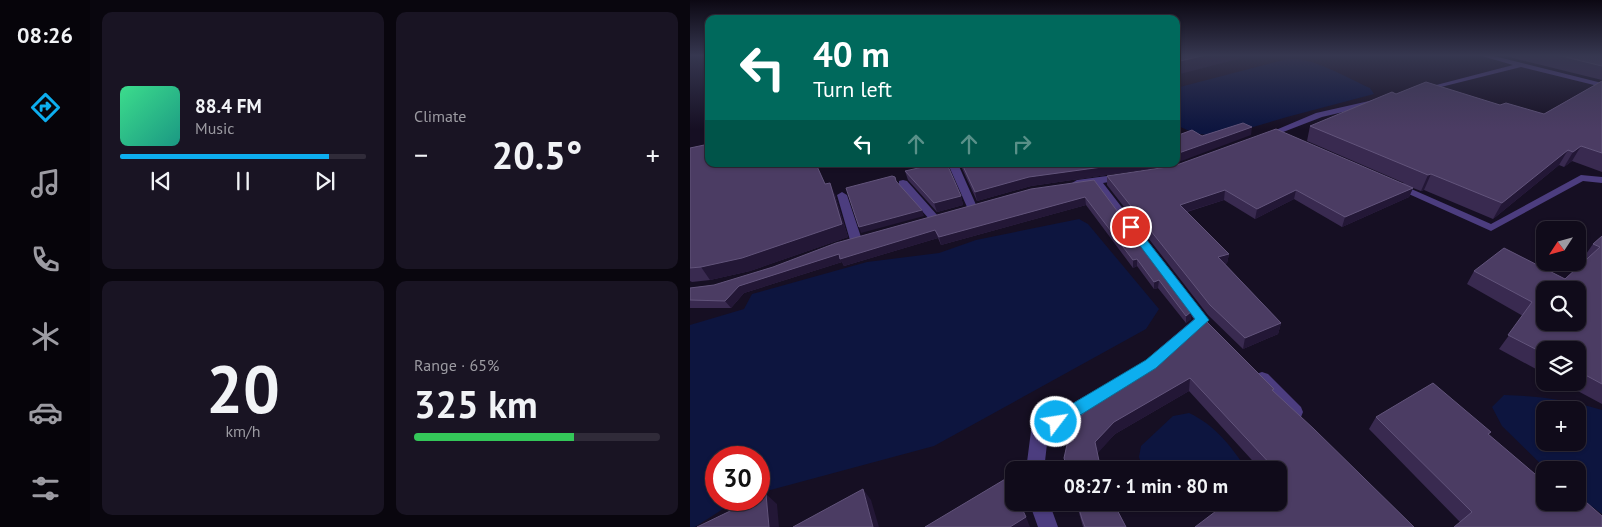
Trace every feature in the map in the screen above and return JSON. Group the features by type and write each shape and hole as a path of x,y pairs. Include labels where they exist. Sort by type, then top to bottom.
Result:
{"street":[{"path":"1415,92 1466,80"},
{"path":"1579,80 1602,85"},
{"path":"1293,140 1271,134 1319,115 1386,99"},
{"path":"955,167 973,207"},
{"path":"1068,185 1133,176"},
{"path":"1383,180 1491,228 1581,178 1602,180"},
{"path":"1096,180 1202,320 1216,334"},
{"path":"903,183 933,218"},
{"path":"842,195 856,240"},
{"path":"1151,364 1202,320"},
{"path":"1252,369 1308,425"},
{"path":"1036,461 1040,431 1135,374"},
{"path":"1042,511 1048,527"}],"shaded area":[{"path":"1208,80 1352,80 1370,88 1374,94 1219,137 1194,133 1180,127 1180,87"},
{"path":"1079,219 1088,224 1159,309 1146,329 934,446 770,490 770,446 705,446 705,511 720,511 695,527 690,527 690,325 744,309 752,294 867,262 939,253 976,240"},
{"path":"1504,395 1529,396 1564,401 1536,401 1536,451 1586,451 1586,406 1602,410 1602,514 1586,502 1586,461 1538,461 1502,426 1492,407"},
{"path":"1189,413 1198,418 1222,437 1241,461 1140,461 1141,446 1173,416"}],"building":[{"path":"1602,81 1602,153 1581,146 1573,152 1568,150 1502,203 1431,174 1428,175 1310,126 1392,92 1396,94 1426,82 1500,105 1506,103 1544,114"},
{"path":"1243,123 1252,127 1180,153 1180,134 1192,130 1202,136"},
{"path":"1276,129 1413,188 1345,217 1296,190 1257,209 1225,190 1180,205 1229,254 1218,257 1281,323 1245,338 1210,305 1107,176 1167,167 1180,167 1180,164"},
{"path":"705,145 705,167 817,167 825,184 830,183 842,224 742,258 690,268 690,148"},
{"path":"923,167 948,167 961,196 934,203 905,171"},
{"path":"963,167 1102,167 1029,177 975,192"},
{"path":"892,176 895,177 896,181 922,210 859,227 846,188"},
{"path":"1094,180 1192,311 1186,316 1159,280 1154,282 1137,259 1133,260 1085,197 939,237 935,230 840,259 839,254 739,286 725,301 690,300 690,288 714,285 773,267 836,243 1031,189"},
{"path":"1602,236 1602,384 1586,375 1586,341 1536,341 1536,349 1508,335 1532,302 1474,271 1504,248 1536,264 1536,271 1549,271 1565,279 1574,271 1586,271 1586,260 1600,247 1593,244"},
{"path":"1203,318 1274,389 1272,390 1414,527 1195,527 1216,511 1287,511 1287,461 1268,461 1190,378 1114,422 1095,442 1099,461 1065,461 1068,440 1079,419 1094,400 1200,327 1197,323"},
{"path":"1433,383 1491,432 1488,434 1536,473 1536,511 1586,511 1586,502 1602,516 1602,527 1454,527 1472,512 1376,417"},
{"path":"1005,479 1005,511 1023,511 1026,517 1010,527 925,527"},
{"path":"863,489 873,527 793,527"},
{"path":"730,511 768,511 769,527 697,527"},
{"path":"1080,511 1118,511 1126,527 1085,527"}],"route":[{"path":"1056,422 1151,364 1202,320 1131,227"}]}
